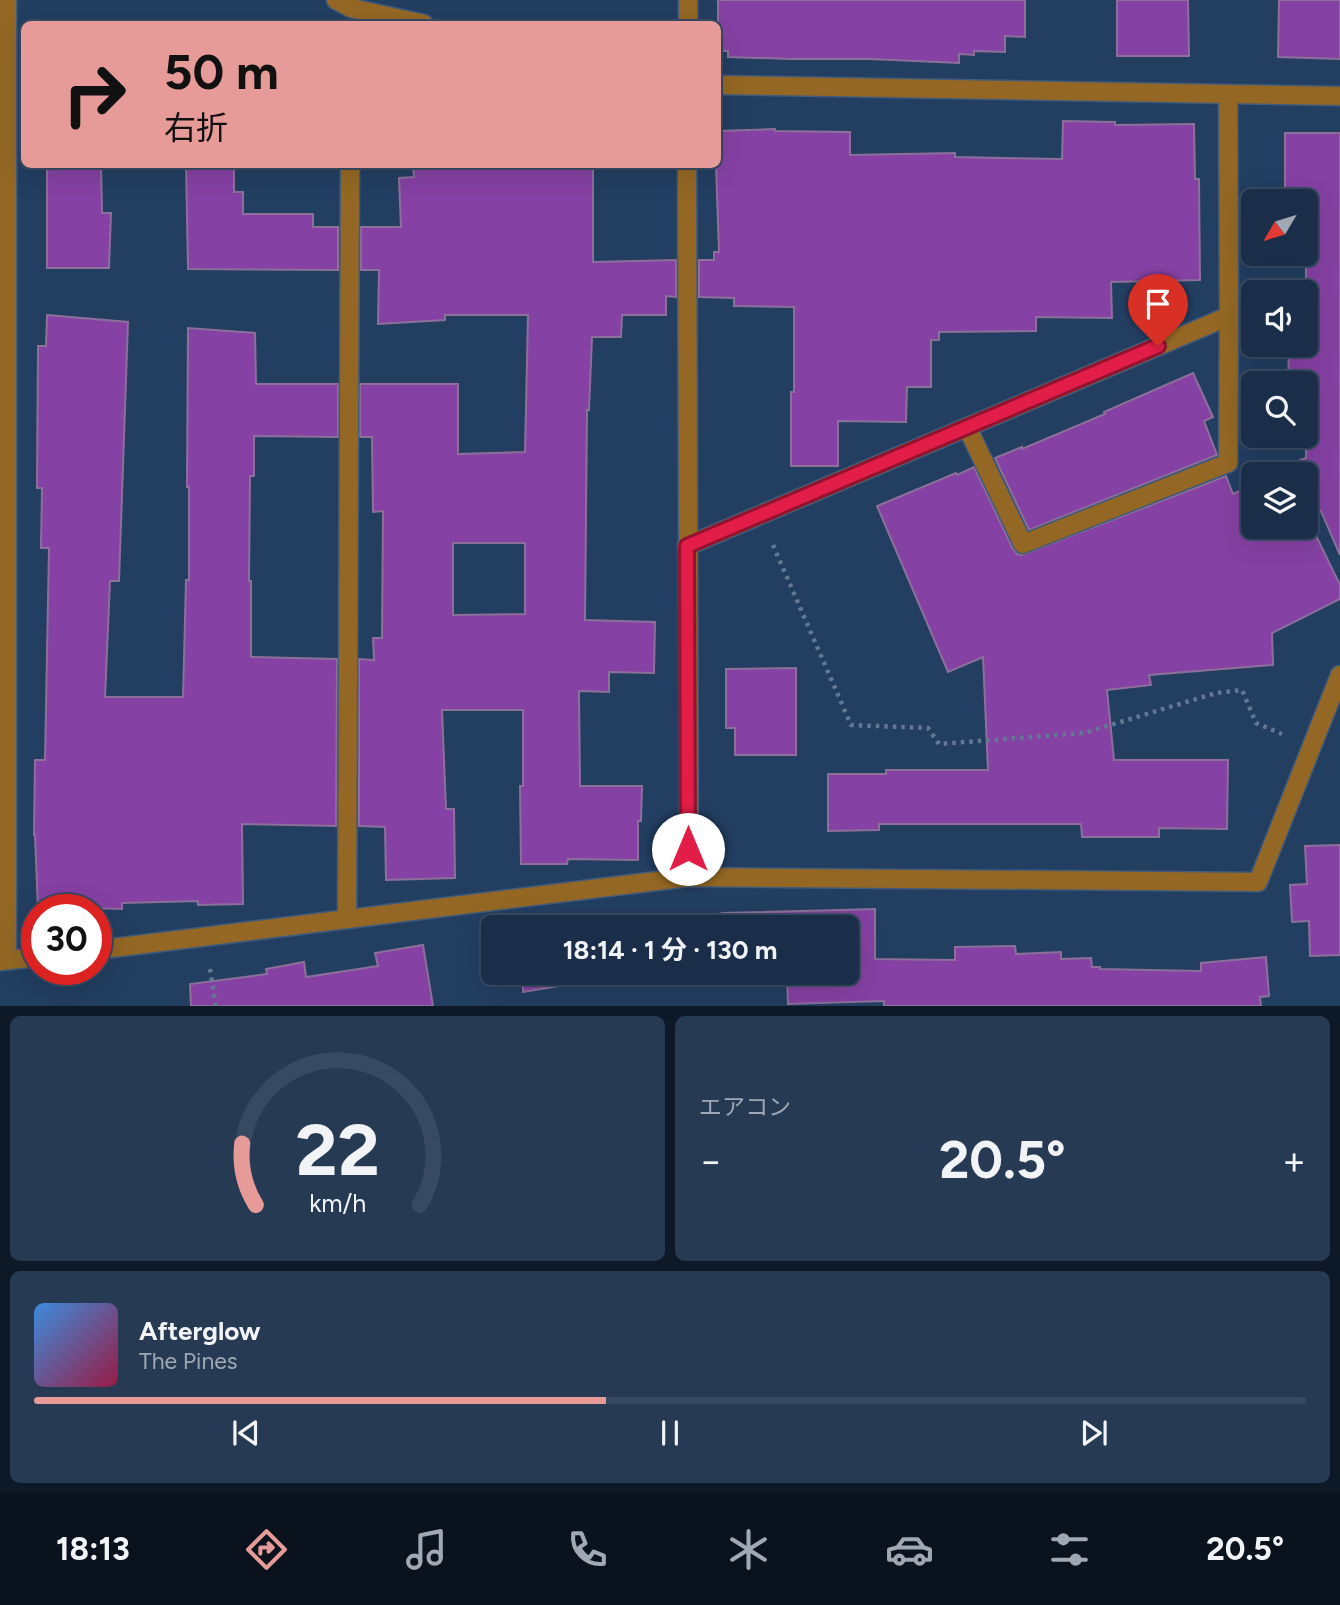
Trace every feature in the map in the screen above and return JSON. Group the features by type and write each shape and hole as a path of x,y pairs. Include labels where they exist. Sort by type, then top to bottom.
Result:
{"street":[{"path":"7,0 3,961 21,959"},
{"path":"688,0 688,21"},
{"path":"346,11 406,21"},
{"path":"721,85 1340,96"},
{"path":"967,427 1023,544 1228,463 1228,95"},
{"path":"347,919 350,168"},
{"path":"687,168 688,877"},
{"path":"687,546 1229,316"},
{"path":"112,948 688,877 1258,882 1340,675"}],"path":[{"path":"760,515 851,724 928,728 939,744 1084,733 1216,693 1242,690 1256,723 1312,746"}],"building":[{"path":"718,0 1025,0 1025,37 1005,36 1005,52 974,51 974,55 959,54 959,63 728,57 728,51 721,51 721,21 718,21"},
{"path":"1117,0 1188,0 1189,56 1117,56"},
{"path":"1279,0 1340,0 1340,59 1278,57"},
{"path":"1063,121 1115,122 1115,125 1194,124 1195,179 1199,179 1200,280 1111,282 1112,318 1036,317 1036,331 939,332 939,340 931,340 931,387 907,387 906,422 838,421 838,466 791,466 794,307 734,306 734,298 699,297 699,260 714,260 714,252 719,252 716,168 721,168 721,131 775,129 850,132 850,155 955,153 955,157 1062,159"},
{"path":"1285,133 1340,133 1340,555 1321,511 1318,512 1318,462 1300,460 1306,458 1306,448 1318,448 1318,371 1288,371 1289,357 1318,357 1318,280 1306,280 1306,266 1318,266 1318,189 1285,189"},
{"path":"47,168 101,168 102,213 111,213 109,268 47,268"},
{"path":"186,168 234,168 234,192 243,192 243,214 313,214 313,227 338,227 338,270 188,269"},
{"path":"413,168 593,168 593,262 676,260 676,297 666,296 666,315 622,315 621,337 592,337 587,410 585,620 655,622 654,673 609,672 609,692 579,691 580,786 642,786 641,821 638,821 638,860 568,859 567,864 521,864 523,710 442,710 446,809 454,809 455,878 386,880 385,827 359,826 359,659 374,660 373,638 382,638 383,511 373,512 372,437 360,437 360,384 458,384 458,454 525,452 528,315 445,315 445,320 378,324 379,270 361,270 361,227 401,227 399,178 414,177","holes":["453,543 525,543 525,614 453,615"]},
{"path":"47,315 128,322 119,581 110,581 105,697 183,697 186,580 189,580 188,328 255,333 256,384 338,384 338,437 254,436 254,476 250,476 249,581 251,657 337,659 336,826 242,824 243,904 198,905 198,901 122,903 122,909 112,909 112,894 37,894 34,835 35,760 45,760 49,548 41,548 42,488 37,488 38,346 46,346"},
{"path":"1193,373 1213,417 1204,421 1217,455 1029,530 995,458 1105,414 1104,412"},
{"path":"974,467 1013,549 1022,555 1226,476 1233,494 1241,490 1241,539 1318,539 1340,585 1340,599 1272,633 1273,665 1149,675 1151,685 1107,690 1114,760 1228,760 1227,829 1159,828 1159,837 1082,837 1081,824 879,824 879,830 828,831 828,774 886,774 886,770 988,770 983,657 948,672 877,506"},
{"path":"796,668 796,755 735,755 735,728 726,728 726,669"},
{"path":"1340,845 1340,955 1310,956 1309,921 1292,922 1290,885 1307,884 1305,846"},
{"path":"875,909 875,959 955,960 955,947 1015,946 1016,954 1061,952 1061,959 1091,958 1092,967 1100,969 1201,971 1201,963 1266,957 1269,996 1260,997 1261,1006 884,1006 884,1001 788,1004 787,985 859,985 859,915 712,915"},
{"path":"423,945 433,1006 191,1006 190,984 267,974 266,969 304,962 306,977 378,966 375,953"},
{"path":"523,985 565,985 523,992"}],"route":[{"path":"688,849 687,546 1158,346"}]}
